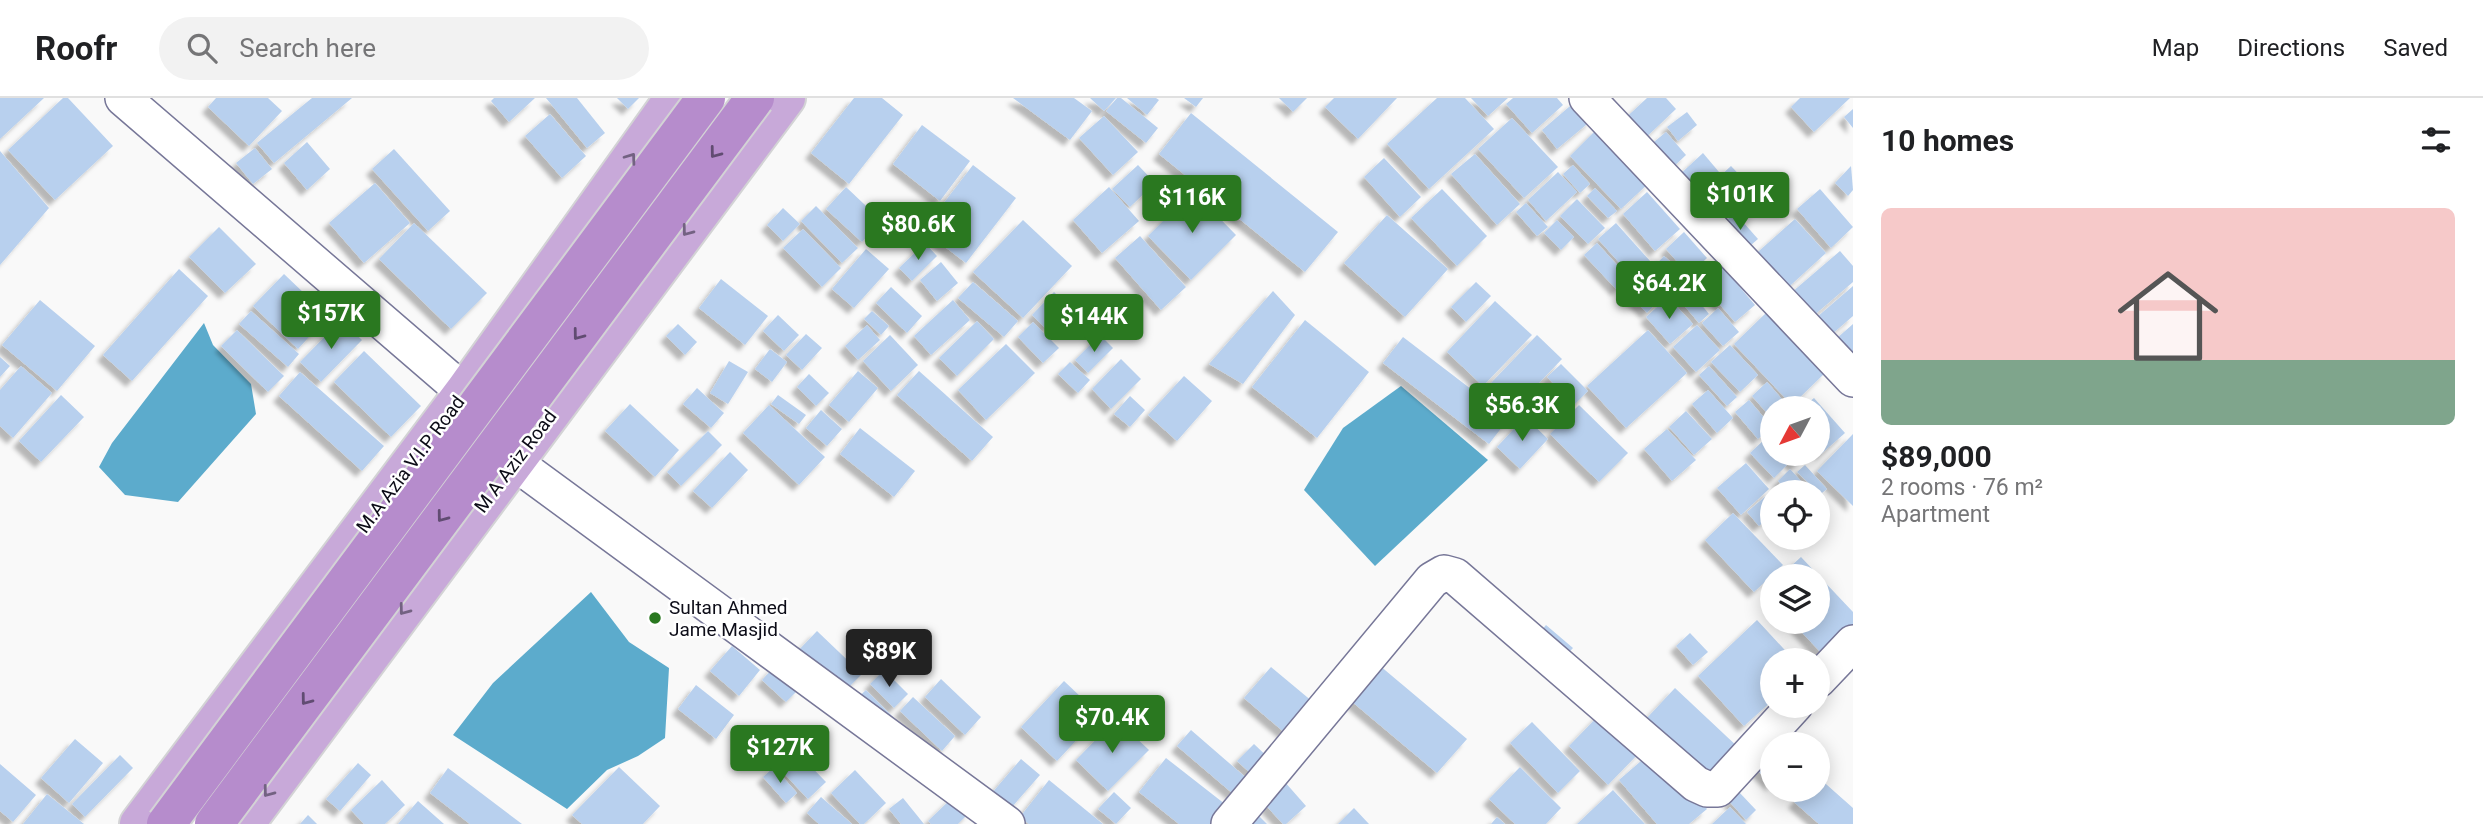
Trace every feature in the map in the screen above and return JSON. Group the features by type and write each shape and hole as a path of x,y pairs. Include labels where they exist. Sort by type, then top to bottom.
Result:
{"highway":[{"path":"166,824 706,98"},
{"path":"214,824 755,98"}],"main road":[{"name":"M.A Azia V.I.P Road","path":"139,824 464,392 674,98"},
{"name":"M A Aziz Road","path":"245,824 786,98"}],"street":[{"path":"123,98 464,392 514,462 1007,824"},
{"path":"1587,98 1853,379"},
{"path":"1229,824 1349,676 1432,580 1444,573 1455,576 1696,784 1707,789 1718,789 1783,718"},
{"path":"1830,667 1853,643"}],"water":[{"path":"204,323 213,345 251,384 256,414 178,502 125,495 99,467 112,443"},
{"path":"1401,386 1488,460 1375,566 1304,490 1343,428"},
{"path":"591,592 629,642 669,668 665,738 638,756 607,770 567,809 453,735 493,683"}],"building":[{"path":"0,98 44,98 0,139"},
{"path":"63,98 68,98 113,146 55,200 8,150"},
{"path":"216,98 268,98 282,111 249,146 208,107"},
{"path":"312,98 352,98 274,163 257,143"},
{"path":"494,98 535,98 509,122 491,101"},
{"path":"546,98 577,98 605,133 587,148"},
{"path":"617,98 639,98 628,109"},
{"path":"854,98 882,98 903,115 849,184 811,153"},
{"path":"1013,98 1074,98 1092,111 1070,140"},
{"path":"1090,98 1116,98 1104,111"},
{"path":"1117,98 1121,98 1158,128 1146,143 1106,111"},
{"path":"1127,98 1156,98 1159,100 1147,115"},
{"path":"1184,98 1203,98 1196,107"},
{"path":"1279,98 1307,98 1293,112"},
{"path":"1334,98 1397,98 1358,139 1325,107"},
{"path":"1437,98 1465,98 1494,129 1429,189 1387,144"},
{"path":"1471,98 1508,98 1488,116"},
{"path":"1513,98 1557,98 1563,105 1532,133 1506,104"},
{"path":"1647,98 1666,98 1676,109 1638,145 1618,125"},
{"path":"1800,98 1850,98 1814,132 1791,107"},
{"path":"1576,101 1592,120 1557,149 1542,130"},
{"path":"1853,109 1853,128 1844,117"},
{"path":"1687,112 1697,125 1678,141 1667,127"},
{"path":"1191,113 1338,232 1305,272 1159,154"},
{"path":"550,114 586,156 562,178 525,136"},
{"path":"1104,116 1138,152 1113,175 1079,138"},
{"path":"1512,118 1558,167 1524,198 1478,149"},
{"path":"922,125 970,161 940,201 893,164"},
{"path":"1598,128 1650,182 1621,209 1570,156"},
{"path":"1666,132 1686,155 1669,171 1648,147"},
{"path":"307,142 330,169 307,190 284,163"},
{"path":"255,148 272,169 253,184 236,163"},
{"path":"394,149 450,211 428,231 372,169"},
{"path":"0,151 49,208 0,265"},
{"path":"1703,153 1719,172 1692,196 1676,178"},
{"path":"1475,154 1520,204 1497,225 1451,174"},
{"path":"1384,158 1421,197 1400,217 1364,177"},
{"path":"973,165 1016,198 966,263 923,230"},
{"path":"1138,165 1155,183 1130,207 1112,189"},
{"path":"1573,165 1590,184 1580,193 1563,174"},
{"path":"1731,166 1751,187 1713,222 1694,200"},
{"path":"1851,166 1853,190 1848,196 1835,183"},
{"path":"1558,172 1577,192 1546,221 1528,200"},
{"path":"375,183 410,223 364,263 329,223"},
{"path":"846,187 882,221 862,242 826,209"},
{"path":"1109,187 1139,221 1102,253 1073,220"},
{"path":"1595,188 1617,211 1608,218 1587,196"},
{"path":"1442,189 1487,236 1457,266 1411,218"},
{"path":"1820,189 1853,227 1831,248 1797,209"},
{"path":"1193,191 1236,235 1191,280 1148,236"},
{"path":"1647,192 1680,229 1655,251 1623,214"},
{"path":"1577,199 1605,228 1588,244 1560,216"},
{"path":"1526,203 1548,227 1537,236 1516,212"},
{"path":"816,206 858,248 842,263 801,221"},
{"path":"783,208 800,224 783,241 767,225"},
{"path":"1735,213 1758,239 1744,251 1721,225"},
{"path":"1387,215 1448,269 1405,317 1344,263"},
{"path":"1795,219 1826,253 1781,294 1750,259"},
{"path":"1023,220 1072,266 1023,318 973,272"},
{"path":"1557,220 1574,237 1561,250 1544,233"},
{"path":"414,223 487,293 451,329 379,259"},
{"path":"1616,223 1651,262 1633,278 1598,239"},
{"path":"219,227 256,264 225,293 189,257"},
{"path":"803,229 841,268 822,287 783,248"},
{"path":"1684,232 1707,258 1689,275 1666,249"},
{"path":"1140,236 1186,287 1161,310 1115,258"},
{"path":"925,243 937,256 912,281 899,268"},
{"path":"1597,243 1629,278 1617,290 1584,255"},
{"path":"866,249 889,269 854,308 832,289"},
{"path":"1840,251 1853,266 1853,282 1812,317 1791,293"},
{"path":"1664,256 1684,274 1647,313 1628,294"},
{"path":"941,262 958,283 937,301 920,280"},
{"path":"1721,265 1755,305 1735,322 1701,283"},
{"path":"179,269 208,296 132,381 103,355"},
{"path":"284,274 328,316 298,349 253,306"},
{"path":"721,279 768,316 745,345 699,308"},
{"path":"1682,281 1709,314 1699,323 1671,290"},
{"path":"973,282 1018,321 1004,337 958,298"},
{"path":"1476,282 1491,296 1466,322 1451,307"},
{"path":"1853,286 1853,316 1831,335 1816,318"},
{"path":"891,287 922,316 907,333 876,303"},
{"path":"1273,291 1295,315 1243,384 1209,364"},
{"path":"1054,292 1069,307 1046,329 1032,315"},
{"path":"1668,297 1693,324 1670,344 1646,317"},
{"path":"40,300 95,346 57,391 2,345"},
{"path":"953,300 970,320 931,355 914,336"},
{"path":"1495,301 1532,335 1483,386 1447,352"},
{"path":"1718,308 1739,332 1723,346 1702,323"},
{"path":"251,311 299,354 288,367 239,324"},
{"path":"872,311 889,326 881,335 864,319"},
{"path":"1768,311 1826,372 1801,396 1783,396 1734,344"},
{"path":"778,315 799,335 784,351 763,331"},
{"path":"341,320 362,340 321,382 300,362"},
{"path":"1305,320 1369,372 1317,438 1252,387"},
{"path":"977,321 994,339 957,376 939,358"},
{"path":"1033,322 1059,348 1043,363 1018,337"},
{"path":"678,324 697,342 685,355 666,336"},
{"path":"1853,324 1853,359 1836,339"},
{"path":"867,325 880,340 858,360 845,346"},
{"path":"1697,325 1720,350 1696,372 1673,347"},
{"path":"237,330 284,376 268,392 221,346"},
{"path":"1648,330 1687,373 1626,428 1587,386"},
{"path":"806,334 822,348 802,370 786,355"},
{"path":"890,335 918,365 891,391 863,361"},
{"path":"1100,335 1113,348 1088,373 1075,360"},
{"path":"1537,335 1562,359 1515,408 1490,384"},
{"path":"1403,337 1509,418 1489,444 1383,363"},
{"path":"1006,344 1035,373 986,420 958,390"},
{"path":"1730,345 1758,375 1740,392 1711,362"},
{"path":"770,349 787,362 772,382 755,369"},
{"path":"364,351 421,406 391,437 334,382"},
{"path":"0,357 10,366 0,377"},
{"path":"1121,359 1141,379 1111,409 1092,389"},
{"path":"729,361 748,372 728,404 710,393"},
{"path":"1070,362 1090,380 1078,393 1058,374"},
{"path":"1561,364 1588,391 1574,405 1547,377"},
{"path":"21,366 52,393 13,438 0,426 0,390"},
{"path":"1709,366 1737,397 1727,406 1699,375"},
{"path":"858,371 878,388 849,422 829,405"},
{"path":"919,371 993,437 972,461 897,395"},
{"path":"300,372 384,446 362,471 279,396"},
{"path":"809,374 829,393 816,406 797,387"},
{"path":"1184,376 1212,401 1177,441 1148,415"},
{"path":"1767,382 1779,396 1760,396 1760,405 1752,396"},
{"path":"1548,384 1570,409 1557,421 1535,396"},
{"path":"697,388 724,413 711,428 683,404"},
{"path":"1708,390 1733,418 1717,433 1692,404"},
{"path":"61,395 84,417 41,462 19,441"},
{"path":"778,395 806,415 799,424 771,404"},
{"path":"1130,396 1145,410 1130,427 1114,414"},
{"path":"1749,400 1760,413 1760,437 1758,439 1735,412"},
{"path":"630,404 679,450 655,477 605,431"},
{"path":"769,405 825,457 799,485 743,433"},
{"path":"1579,405 1628,453 1599,482 1550,434"},
{"path":"821,410 842,429 827,446 806,428"},
{"path":"1686,411 1712,439 1694,455 1669,427"},
{"path":"1830,416 1845,433 1830,446"},
{"path":"1525,417 1548,439 1520,469 1497,447"},
{"path":"860,428 915,471 894,497 840,454"},
{"path":"1667,429 1696,460 1672,481 1644,449"},
{"path":"708,431 722,445 681,486 667,472"},
{"path":"1853,434 1853,506 1830,484 1830,480 1826,480 1817,471 1822,466 1830,466 1830,458"},
{"path":"1760,444 1760,463 1750,453"},
{"path":"730,452 748,470 712,508 693,491"},
{"path":"1746,463 1761,480 1760,497 1741,515 1717,488"},
{"path":"1762,466 1786,466 1774,478"},
{"path":"1806,466 1819,480 1805,480 1797,472"},
{"path":"1790,469 1800,480 1779,480"},
{"path":"1760,501 1760,525 1759,526 1747,512"},
{"path":"1733,513 1760,541 1760,550 1769,550 1782,564 1760,564 1760,586 1754,592 1705,540"},
{"path":"1801,557 1808,564 1793,564"},
{"path":"1830,588 1853,612 1853,635 1830,656 1830,648 1817,648 1803,634 1830,634"},
{"path":"1757,620 1760,623 1760,634 1770,634 1783,648 1760,648 1760,712 1744,726 1698,676"},
{"path":"1546,625 1573,648 1560,662 1534,639"},
{"path":"817,631 862,674 840,696 796,653"},
{"path":"1690,633 1708,652 1693,665 1676,646"},
{"path":"732,646 760,670 739,696 710,671"},
{"path":"1379,665 1467,739 1437,773 1350,700"},
{"path":"775,666 799,689 786,702 762,680"},
{"path":"1271,667 1319,707 1292,739 1244,698"},
{"path":"884,670 908,694 894,708 870,684"},
{"path":"941,679 981,717 965,735 925,697"},
{"path":"1064,681 1100,715 1057,761 1021,727"},
{"path":"696,685 734,715 716,739 678,709"},
{"path":"1675,688 1740,749 1711,781 1646,719"},
{"path":"866,690 903,727 854,701"},
{"path":"913,697 955,736 942,751 900,711"},
{"path":"1604,710 1643,749 1608,785 1569,746"},
{"path":"1116,719 1149,750 1108,791 1076,760"},
{"path":"1532,722 1580,771 1558,793 1510,743"},
{"path":"1191,730 1251,782 1238,798 1177,746"},
{"path":"75,739 103,763 69,803 41,778"},
{"path":"1254,744 1274,763 1258,780 1237,761"},
{"path":"1655,749 1707,809 1689,824 1657,824 1619,780"},
{"path":"797,752 826,782 808,799 779,768"},
{"path":"120,755 133,768 85,817 72,804"},
{"path":"1760,755 1760,773 1750,763"},
{"path":"1166,758 1230,808 1218,824 1179,824 1139,792"},
{"path":"1021,759 1040,775 1005,815 986,800"},
{"path":"358,763 371,775 340,811 326,799"},
{"path":"0,764 36,795 13,822 0,811"},
{"path":"619,767 660,806 643,824 582,824 572,815"},
{"path":"774,767 797,793 786,803 763,777"},
{"path":"1520,767 1561,808 1546,824 1515,824 1489,799"},
{"path":"448,768 522,824 470,824 430,793"},
{"path":"855,770 886,803 864,824 860,824 831,793"},
{"path":"382,780 405,805 385,824 364,824 351,810"},
{"path":"1049,780 1103,824 1029,824 1020,817"},
{"path":"1284,781 1306,806 1286,824 1262,801"},
{"path":"1830,788 1853,808 1853,824 1819,824 1794,802 1830,802"},
{"path":"1613,790 1645,824 1577,824"},
{"path":"1114,792 1131,808 1116,824 1098,809"},
{"path":"1739,792 1756,810 1746,820 1729,801"},
{"path":"47,794 84,824 23,824"},
{"path":"954,796 970,812 958,824 931,824 928,821"},
{"path":"821,797 852,824 819,824 807,813"},
{"path":"903,798 924,824 901,824 889,809"},
{"path":"418,801 444,824 398,824"},
{"path":"1730,807 1746,824 1712,824"},
{"path":"1354,808 1369,824 1338,824"},
{"path":"1257,814 1267,824 1247,824"},
{"path":"308,815 317,824 300,824"},
{"path":"1497,817 1505,824 1491,824"}],"place":[{"name":"Sultan Ahmed Jame Masjid","path":"655,618"}]}
